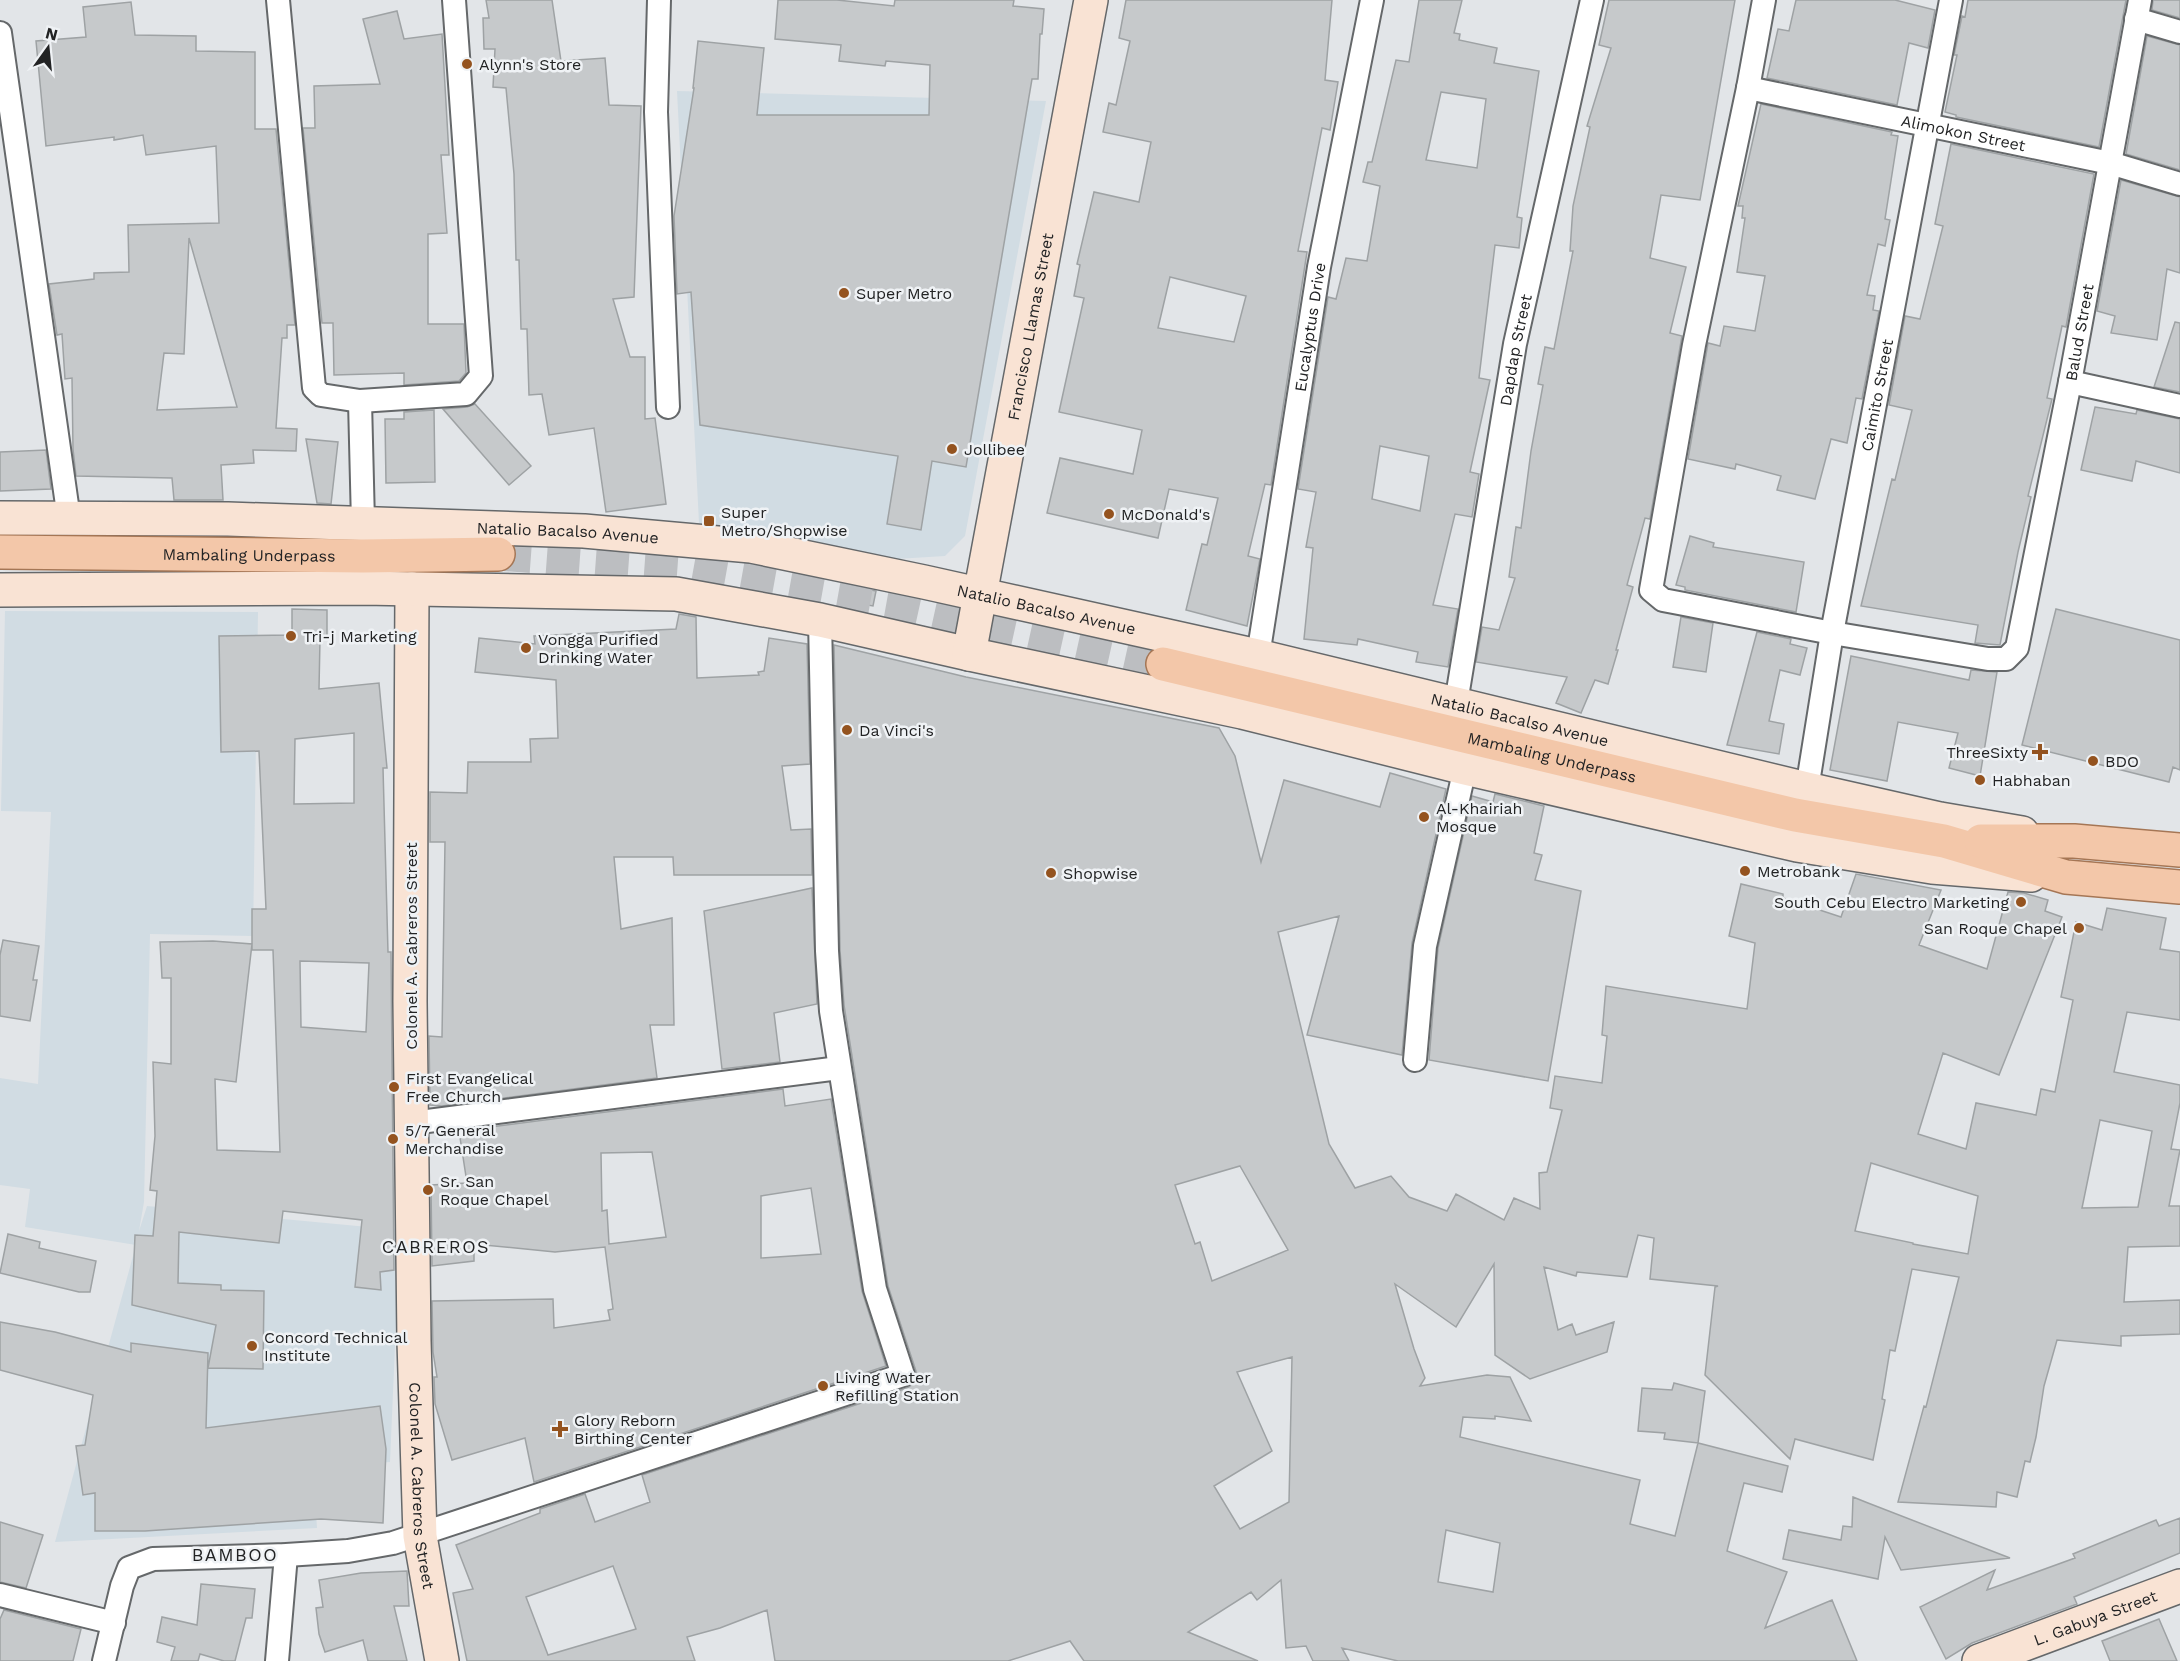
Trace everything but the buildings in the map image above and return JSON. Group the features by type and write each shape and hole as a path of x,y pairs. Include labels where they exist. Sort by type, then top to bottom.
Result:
{"main road":[{"name":"Francisco Llamas Street","path":"969,654 982,595 1091,0"},
{"name":"Natalio Bacalso Avenue","path":"0,518 228,519 584,531 751,546 1258,656 1940,819 2074,842"},
{"name":"Mambaling Underpass","path":"0,552 351,556 498,554"},
{"path":"0,590 412,589 676,594 820,620 1242,712 1465,768 1797,845 1932,867 2180,887"},
{"name":"Colonel A. Cabreros Street","path":"412,589 414,1341 420,1536 442,1661"},
{"name":"Mambaling Underpass","path":"1163,664 1795,815 1944,841"},
{"name":"Natalio Bacalso Avenue","path":"1944,841 2074,842 2180,850"},
{"path":"1944,841 2066,878"},
{"name":"L. Gabuya Street","path":"1979,1661 2180,1586"}],"street":[{"path":"278,0 314,388 321,395 360,401 466,394 481,376 454,0"},
{"path":"660,0 656,112 668,407"},
{"name":"Eucalyptus Drive","path":"1258,656 1319,267 1372,0"},
{"name":"Dapdap Street","path":"1456,703 1515,344 1592,0"},
{"path":"1764,0 1748,88 1694,345 1651,590 1663,600 1832,633"},
{"name":"Caimito Street","path":"1807,789 1832,633 1951,0"},
{"path":"2138,10 2180,32"},
{"name":"Balud Street","path":"1832,633 1988,659 2006,659 2017,648 2070,382 2138,10"},
{"path":"0,33 69,519"},
{"name":"Alimokon Street","path":"1748,88 2109,163 2180,184"},
{"path":"2070,382 2180,406"},
{"path":"360,401 363,523"},
{"path":"104,1661 122,1586 129,1568 153,1559 348,1551 393,1543 903,1375 875,1289 831,1011 827,951 820,620"},
{"path":"1415,1060 1425,946 1465,768"},
{"path":"412,1123 839,1068"},
{"path":"277,1661 286,1555"},
{"path":"0,1595 114,1623"}],"shaded area":[{"name":"Super Metro","path":"677,91 1046,101 965,536 945,556 896,559 699,523"},
{"path":"5,611 258,612 253,936 150,934 144,1202 139,1231 147,1206 400,1230 390,1462 313,1468 317,1528 55,1542 136,1245 25,1227 30,1189 0,1185 0,1078 38,1084 51,812 1,811"}],"tunnel":[{"path":"498,554 687,568 900,606 1163,664"}],"place":[{"name":"Alynn's Store","path":"467,64"},
{"name":"Super Metro","path":"844,293"},
{"name":"Jollibee","path":"952,449"},
{"name":"McDonald's","path":"1109,514"},
{"name":"Super Metro/Shopwise","path":"709,521"},
{"name":"Tri-j Marketing","path":"291,636"},
{"name":"Vongga Purified Drinking Water","path":"526,648"},
{"name":"Da Vinci's","path":"847,730"},
{"name":"ThreeSixty","path":"2040,752"},
{"name":"BDO","path":"2093,761"},
{"name":"Habhaban","path":"1980,780"},
{"name":"Al-Khairiah Mosque","path":"1424,817"},
{"name":"Metrobank","path":"1745,871"},
{"name":"Shopwise","path":"1051,873"},
{"name":"South Cebu Electro Marketing","path":"2021,902"},
{"name":"San Roque Chapel","path":"2079,928"},
{"name":"First Evangelical Free Church","path":"394,1087"},
{"name":"5/7 General Merchandise","path":"393,1139"},
{"name":"Sr. San Roque Chapel","path":"428,1190"},
{"name":"Concord Technical Institute","path":"252,1346"},
{"name":"Living Water Refilling Station","path":"823,1386"},
{"name":"Glory Reborn Birthing Center","path":"560,1429"}],"district":[{"name":"CABREROS","path":"436,1247"},
{"name":"BAMBOO","path":"235,1555"}]}
